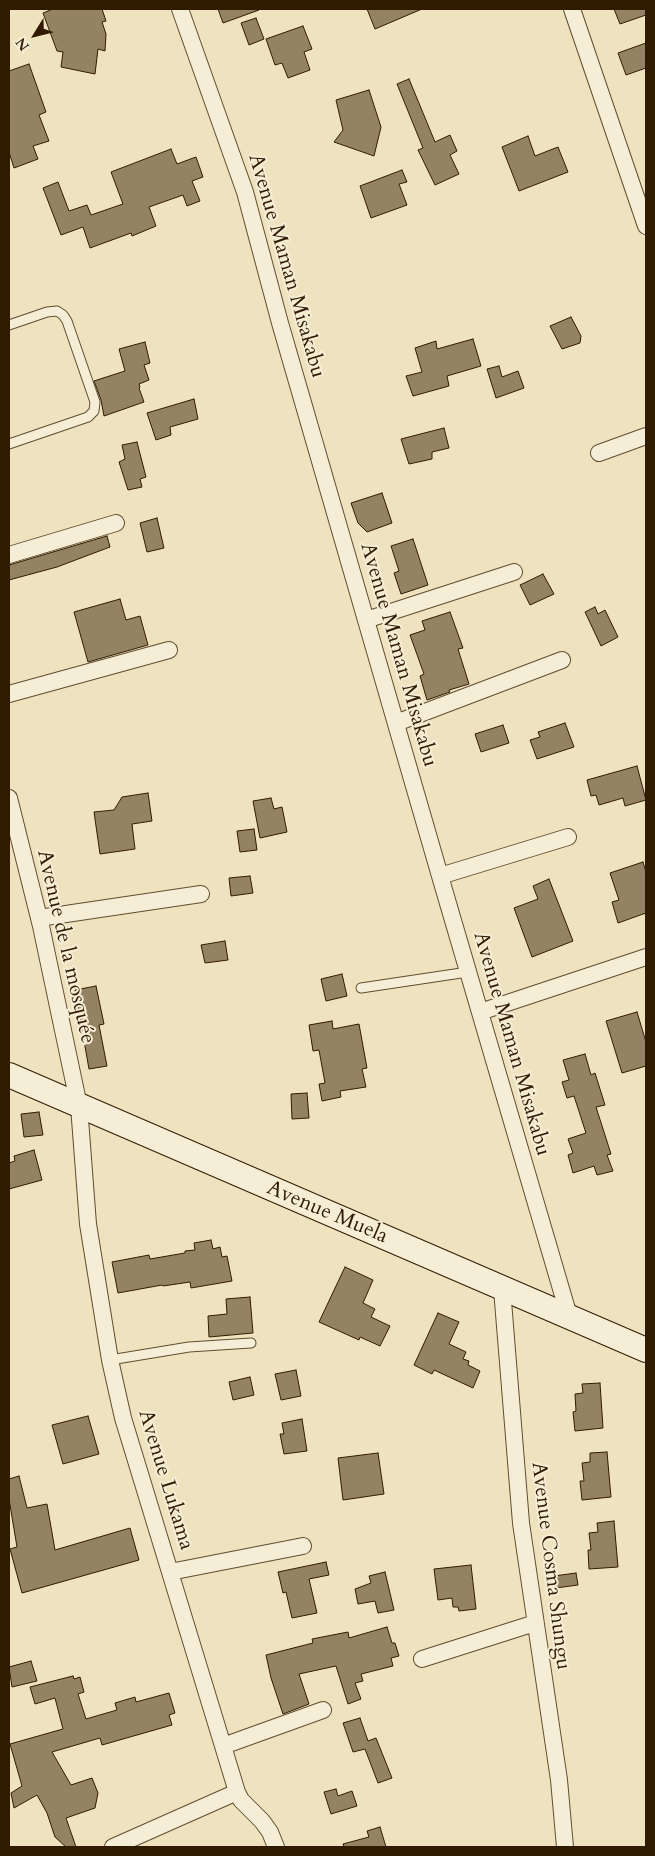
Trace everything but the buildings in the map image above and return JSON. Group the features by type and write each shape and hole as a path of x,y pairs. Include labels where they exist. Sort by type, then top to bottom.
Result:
{"street":[{"name":"Avenue Maman Misakabu","path":"180,9 245,192 280,323 569,1316"},
{"path":"572,9 646,226"},
{"path":"599,453 646,436"},
{"path":"9,555 116,523"},
{"path":"366,620 514,572"},
{"path":"9,694 169,650"},
{"path":"396,723 562,660"},
{"name":"Avenue de la mosquée","path":"9,798 39,918 79,1106"},
{"path":"440,876 568,837"},
{"path":"39,918 201,894"},
{"path":"480,1012 646,957"},
{"name":"Avenue Muela","path":"9,1075 646,1350"},
{"name":"Avenue Lukama","path":"79,1106 88,1224 110,1360 123,1418 237,1792 270,1832 276,1847"},
{"name":"Avenue Cosma Shungu","path":"502,1289 521,1523 559,1780 565,1847"},
{"path":"170,1572 303,1546"},
{"path":"422,1659 535,1623"},
{"path":"223,1746 324,1710"},
{"path":"113,1847 237,1792"}],"lane":[{"path":"9,325 47,312 57,311 62,315 67,321 95,402 94,411 88,417 9,444"},
{"path":"361,988 468,972"},
{"path":"110,1360 188,1347 251,1343"}]}
